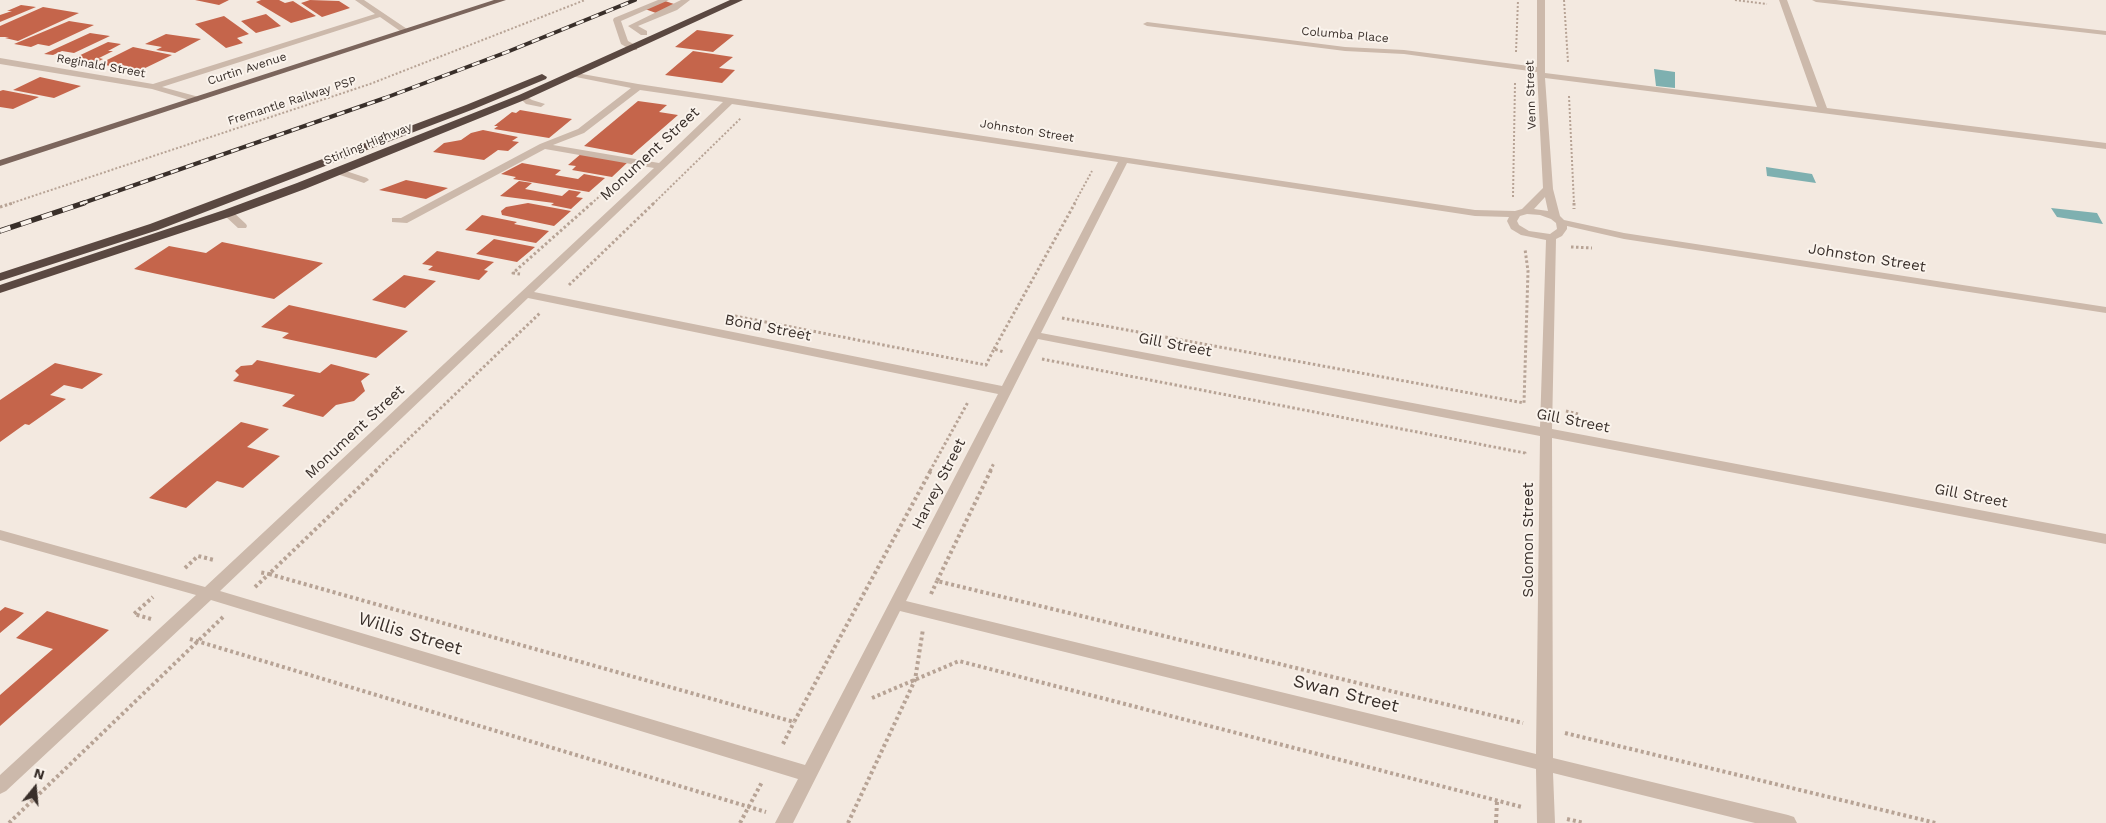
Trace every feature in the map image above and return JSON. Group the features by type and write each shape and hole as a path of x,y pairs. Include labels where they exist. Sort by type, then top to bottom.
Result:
{"highway":[{"name":"Stirling Highway","path":"0,277 154,227 493,98 718,0"},
{"name":"Stirling Highway","path":"0,290 228,213 337,171 524,97 738,0"}],"main road":[{"name":"Curtin Avenue","path":"0,163 502,0"}],"street":[{"path":"359,0 406,31"},
{"path":"634,48 624,42 617,20 665,0"},
{"path":"644,33 632,26 674,8 686,0"},
{"name":"Venn Street","path":"1541,0 1541,73 1548,189 1558,220"},
{"path":"1783,0 1823,110"},
{"path":"1816,0 2106,33"},
{"path":"152,87 382,14"},
{"name":"Columba Place","path":"1147,24 1345,50 1404,52 1568,78 2106,146"},
{"name":"Reginald Street","path":"0,61 152,87 196,99"},
{"name":"Johnston Street","path":"574,74 638,87 1475,213 1517,214 1541,212 1558,220 1624,236 2106,310"},
{"path":"396,220 403,221 543,146 581,131 638,87"},
{"path":"524,97 529,102 541,104"},
{"name":"Monument Street","path":"0,786 208,594 731,100"},
{"path":"543,146 661,166"},
{"name":"Harvey Street","path":"784,823 1124,160"},
{"path":"337,171 364,180"},
{"path":"1548,189 1517,214 1525,233 1532,235 1550,258"},
{"path":"228,213 242,226"},
{"name":"Solomon Street","path":"1546,823 1544,728 1546,432 1550,258 1555,236 1562,229 1558,220"},
{"name":"Johnston Street","path":"1532,235 1624,236"},
{"name":"Bond Street","path":"525,294 1005,390"},
{"name":"Gill Street","path":"1034,335 2106,538"},
{"name":"Willis Street","path":"0,535 208,594 808,774"},
{"name":"Swan Street","path":"895,604 1788,823"}],"path":[{"name":"Fremantle Railway PSP","path":"0,207 370,84 585,0"},
{"path":"1516,52 1518,0"},
{"path":"1564,0 1575,214"},
{"path":"1515,82 1517,214"},
{"path":"733,115 743,116 269,574 794,722 1092,171"},
{"path":"580,286 514,273 638,162"},
{"path":"1045,314 1524,404 1528,271 1524,246"},
{"path":"1566,248 1576,246 1596,249"},
{"path":"1039,368 1068,309"},
{"path":"729,315 986,365"},
{"path":"994,350 1525,453 1525,463"},
{"path":"1564,402 1564,411 1578,414"},
{"path":"848,823 916,680 924,611 997,457"},
{"path":"937,581 1936,823"},
{"path":"9,823 198,642 748,807 740,823"},
{"path":"866,701 959,662 1497,801 1496,823"},
{"path":"1523,714 1523,723"}],"water":[{"path":"1654,69 1675,72 1675,88 1656,86"},
{"path":"1766,167 1812,174 1816,183 1767,176"},
{"path":"2051,208 2097,213 2103,224 2057,217"}],"building":[{"path":"195,0 229,0 219,5"},
{"path":"261,0 279,0 285,3 293,1 316,16 291,23 256,2"},
{"path":"310,0 339,1 350,8 322,17 301,3"},
{"path":"665,1 677,5 656,13 645,9"},
{"path":"21,5 36,7 0,22 0,15 12,11 7,11"},
{"path":"43,7 79,13 18,41 5,38 9,37 0,37 0,26"},
{"path":"266,14 281,26 256,33 241,21"},
{"path":"224,16 249,34 237,38 243,43 226,48 195,24"},
{"path":"69,21 94,25 49,46 38,44 31,47 14,44"},
{"path":"697,30 734,35 713,52 675,47"},
{"path":"90,33 110,36 74,53 62,51 53,55 44,54"},
{"path":"166,34 201,39 175,53 156,50 162,47 145,44"},
{"path":"108,42 121,44 108,51 113,51 99,58 103,59 95,63 72,59"},
{"path":"133,47 172,55 139,71 99,64"},
{"path":"693,51 733,57 719,68 735,70 722,83 665,75"},
{"path":"40,77 81,86 54,98 13,90"},
{"path":"0,91 39,97 13,109 0,107"},
{"path":"638,101 667,105 659,112 678,115 632,155 584,146"},
{"path":"520,110 572,119 549,138 494,129 498,126 494,126 512,112 516,113"},
{"path":"483,130 518,137 512,141 519,142 508,151 498,150 484,160 433,152 444,143 461,140 471,133"},
{"path":"582,153 629,161 612,177 572,170 576,166 568,165"},
{"path":"522,163 561,170 555,175 578,179 584,174 605,178 589,192 513,179 516,177 501,174"},
{"path":"406,180 448,188 426,199 379,190"},
{"path":"519,181 532,183 525,189 562,196 569,190 581,192 576,197 583,198 571,209 551,205 554,203 500,196"},
{"path":"528,203 571,211 554,226 502,215 501,211 506,207"},
{"path":"482,215 549,231 536,243 465,230"},
{"path":"494,239 535,247 517,262 476,254"},
{"path":"222,242 323,263 274,299 134,269 169,246 206,253"},
{"path":"437,251 494,262 484,270 488,271 479,280 428,270 433,266 422,264"},
{"path":"404,275 436,281 405,308 372,300"},
{"path":"289,305 408,331 376,358 282,338 289,333 261,327"},
{"path":"257,360 320,373 331,364 370,374 361,381 365,391 354,401 336,405 323,417 282,406 295,395 233,381 239,375 235,371 241,366 252,365"},
{"path":"55,363 103,374 82,389 64,385 50,395 66,399 29,425 25,424 0,442 0,400"},
{"path":"241,422 269,429 247,447 280,456 243,488 217,481 186,508 149,498"},
{"path":"5,607 24,613 0,633 0,611"},
{"path":"47,611 109,630 0,726 0,695 53,649 16,638"}],"railway":[{"path":"80,204 385,98 507,52 635,0"},
{"path":"0,231 84,203"}]}
